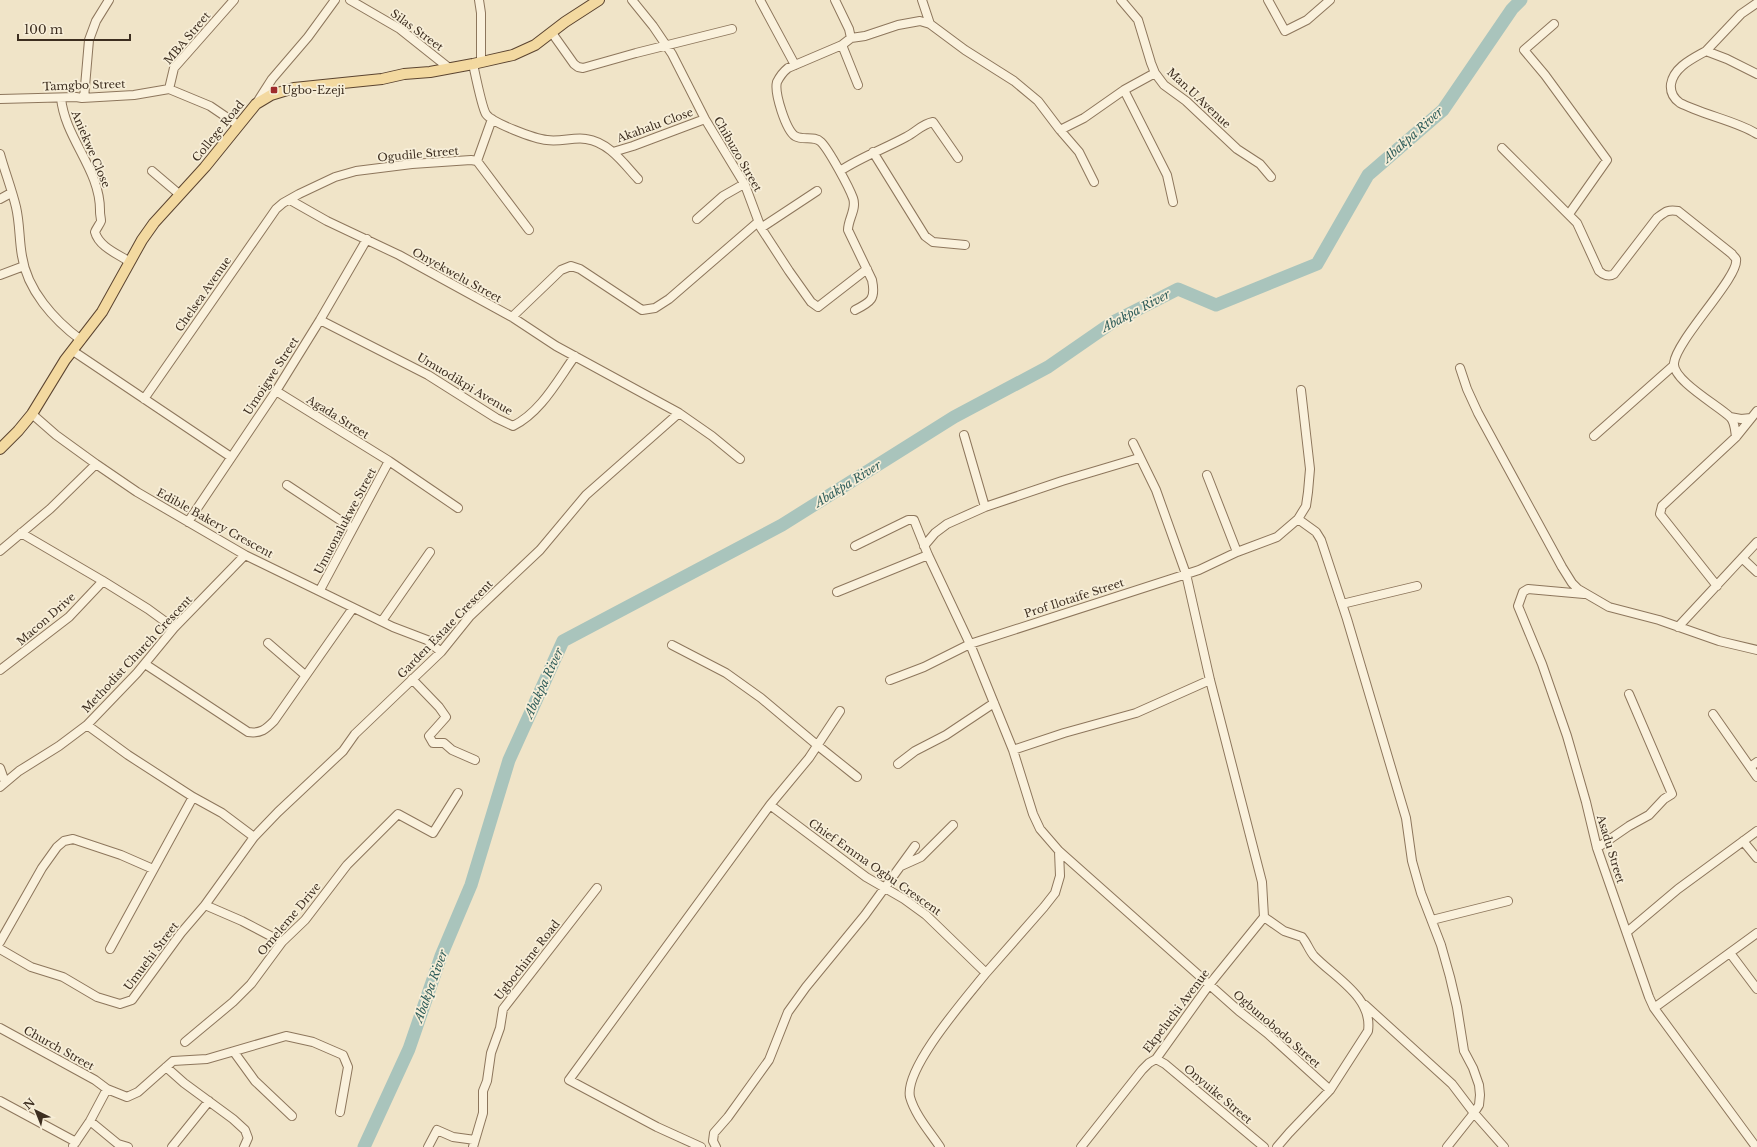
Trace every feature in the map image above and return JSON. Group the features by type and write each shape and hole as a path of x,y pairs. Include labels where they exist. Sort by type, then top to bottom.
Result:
{"main road":[{"name":"College Road","path":"0,449 32,414 73,351 102,312 150,228 212,158 256,104 271,95 294,88 363,82 404,74 449,68 477,63 525,50 535,45 597,0"}],"street":[{"path":"84,98 89,40 96,21 109,0"},
{"name":"MBA Street","path":"169,89 174,68 234,0"},
{"path":"256,104 272,78 308,37 335,0"},
{"name":"Silas Street","path":"350,0 400,29 449,68"},
{"path":"480,0 481,13 477,63 485,114 492,119 535,138 548,140 586,139 598,143 613,152 638,179"},
{"name":"Chibuzo Street","path":"632,0 667,45 705,119 744,184 760,225 789,271 812,302 818,306 867,269"},
{"path":"760,0 795,65"},
{"path":"835,0 849,29 851,38"},
{"path":"922,0 930,24"},
{"name":"Man.U.Avenue","path":"1121,0 1138,20 1155,73 1164,85 1186,101 1237,148 1260,164 1271,176"},
{"path":"1268,0 1285,31 1307,20 1330,0"},
{"path":"1757,3 1741,14 1706,51 1691,59 1678,71 1672,78 1671,90 1673,95 1680,102 1715,118 1749,129 1757,134"},
{"path":"855,310 870,302 874,295 872,280 848,230 848,222 854,206 853,198 840,171 821,142 815,138 801,139 794,135 789,128 778,96 777,84 782,73 795,65 842,45 851,38 866,36 898,25 920,21 930,24 965,50 1014,81 1038,101 1079,152 1094,182"},
{"path":"1554,24 1524,50 1545,75 1607,160 1569,214"},
{"path":"552,33 574,64 578,68 583,68 732,29"},
{"path":"842,45 858,85"},
{"path":"1706,51 1727,59 1757,74"},
{"path":"1060,130 1084,118 1124,90 1155,73"},
{"path":"169,89 210,106 238,125"},
{"name":"Tamgbo Street","path":"0,98 84,98 134,95 169,89"},
{"path":"1124,90 1167,175 1173,202"},
{"name":"Aniekwe Close","path":"61,98 63,111 67,122 95,181 99,194 101,221 95,232 97,238 102,244 130,262"},
{"path":"492,119 477,161 529,230"},
{"name":"Akahalu Close","path":"613,152 705,119"},
{"path":"840,171 873,152 907,137 925,124 933,122 958,158"},
{"path":"1502,148 1536,184 1577,223 1598,271 1602,274 1614,274 1657,218 1666,211 1671,210 1678,211 1732,254 1736,259 1736,263 1725,284 1708,310 1688,335 1676,356 1673,366 1594,436"},
{"path":"873,152 925,236 933,242 965,245"},
{"path":"0,154 18,217 24,266 34,289 41,300 69,331 81,340"},
{"name":"Ogudile Street","path":"286,202 335,177 356,171 412,164 471,160 477,161"},
{"path":"152,171 180,194"},
{"path":"697,219 723,196 744,184"},
{"path":"512,317 562,270 571,266 580,269 642,310 654,308 669,299 760,225 817,191"},
{"path":"0,199 11,193"},
{"name":"Onyekwelu Street","path":"286,202 367,239 512,317 556,346 610,377 679,413 712,436 740,459"},
{"name":"Chelsea Avenue","path":"144,399 269,219 286,202"},
{"name":"Umoigwe Street","path":"188,522 276,391 320,320 367,239"},
{"path":"0,275 24,266"},
{"name":"Umuodikpi Avenue","path":"320,320 428,375 496,418 513,426 526,419 549,393 575,356"},
{"path":"73,351 231,457"},
{"path":"1673,366 1677,373 1702,398 1730,418 1735,426 1736,437"},
{"path":"1460,368 1478,414 1572,583 1584,594 1609,607 1659,620 1719,641 1757,650"},
{"path":"1301,390 1310,469 1306,506 1298,519 1316,532 1321,540 1342,604 1406,818 1412,861 1420,893 1432,920 1450,976 1464,1051 1473,1068 1479,1085 1479,1105 1447,1147"},
{"name":"Agada Street","path":"276,391 389,461 458,508"},
{"name":"Garden Estate Crescent","path":"205,905 254,837 278,812 343,752 355,734 441,652 470,616 540,550 586,495 679,413"},
{"name":"Edible Bakery Crescent","path":"32,414 56,435 96,464 137,492 188,522 245,555 320,590 354,608 427,640 441,652"},
{"path":"1730,418 1741,419 1754,415"},
{"path":"1717,586 1660,514 1662,506 1736,437 1754,415"},
{"path":"964,435 985,507"},
{"path":"1133,443 1139,458 1156,490 1186,574 1210,680 1262,882 1264,917 1284,931 1302,937 1314,955 1364,1004 1452,1084 1474,1113 1504,1147"},
{"path":"924,546 935,533 947,524 985,507 1062,481 1139,458"},
{"name":"Umuonalukwe Street","path":"320,590 389,461"},
{"path":"0,550 50,509 96,464"},
{"path":"1207,475 1237,552"},
{"path":"287,485 352,528"},
{"name":"Ogbunobodo Street","path":"855,546 912,519 914,520 928,555 970,644 1013,750 1040,829 1059,851 1209,985 1267,1033 1330,1090"},
{"name":"Prof Ilotaife Street","path":"890,680 924,667 970,644 1199,570 1237,552 1277,537 1298,519"},
{"path":"21,533 148,608 174,628"},
{"path":"1678,627 1757,542"},
{"path":"382,621 430,552"},
{"name":"Methodist Church Crescent","path":"3,784 87,725 145,664 174,628 245,555"},
{"path":"837,592 928,555"},
{"path":"1742,558 1757,572"},
{"name":"Macon Drive","path":"0,670 69,617 103,581"},
{"path":"1342,604 1418,586"},
{"name":"Asadu Street","path":"1584,594 1528,589 1522,592 1518,606 1542,664 1567,736 1586,802 1597,848 1654,1008 1756,1147"},
{"path":"145,664 248,732 256,733 265,730 274,721 354,608"},
{"path":"268,643 306,675"},
{"path":"672,645 726,673 761,698 858,777"},
{"path":"412,679 439,707 446,717 429,736 430,740 433,742 444,743 452,750 475,760"},
{"path":"1013,750 1064,733 1136,713 1210,680"},
{"path":"1597,848 1629,826 1649,815 1664,799 1672,794 1629,694"},
{"path":"898,764 915,751 946,735 994,703"},
{"path":"701,1147 657,1127 569,1080 770,805 795,777 840,711"},
{"path":"1713,714 1754,765 1757,777"},
{"path":"87,725 128,755 193,797 222,813 254,837"},
{"path":"0,768 3,784"},
{"name":"Omeleme Drive","path":"185,1042 251,984 282,942 305,920 347,865 398,814 433,833 458,793"},
{"path":"110,949 193,797"},
{"name":"Chief Emma Ogbu Crescent","path":"770,805 788,817 815,840 884,889 926,915 986,973"},
{"path":"900,867 921,857 953,825"},
{"path":"1627,932 1678,889 1757,830"},
{"path":"0,942 42,868 57,847 64,841 73,839 121,855 154,869"},
{"path":"1743,841 1757,858"},
{"path":"716,1147 714,1133 728,1117 769,1060 788,1012 835,949 865,915 915,846"},
{"path":"940,1147 914,1108 910,1096 910,1084 917,1066 933,1041 986,973 1055,893 1060,876 1059,851"},
{"name":"Ugbochime Road","path":"474,1144 483,1113 483,1091 487,1081 491,1053 500,1028 503,1009 597,888"},
{"path":"1432,920 1508,901"},
{"path":"205,905 242,921 282,942"},
{"name":"Umuehi Street","path":"0,949 31,967 63,977 97,997 120,1004 126,1004 138,994 181,933 205,905"},
{"name":"Ekpeluchi Avenue","path":"1081,1147 1142,1070 1156,1059 1209,985 1264,917"},
{"path":"1654,1008 1757,933"},
{"path":"1730,953 1757,989"},
{"path":"1277,1147 1330,1090 1368,1031 1370,1021 1364,1004"},
{"name":"Church Street","path":"0,1028 95,1080 106,1089 123,1096 132,1096 166,1067"},
{"path":"244,1147 248,1138 245,1130 233,1119 184,1083 166,1067 176,1060 201,1060 234,1052 286,1036 313,1042 343,1055 348,1067 340,1112"},
{"path":"234,1052 255,1081 292,1116"},
{"name":"Onyuike Street","path":"1156,1059 1165,1064 1264,1147"},
{"path":"0,1101 74,1145 90,1121 106,1089"},
{"path":"172,1147 209,1101"},
{"path":"90,1121 118,1144 128,1147"},
{"path":"428,1147 437,1130 474,1144"}],"waterway":[{"name":"Abakpa River","path":"364,1147 409,1049 441,956 471,885 509,760 563,641 782,525 954,417 1048,367 1113,322 1178,289 1216,305 1317,264 1368,175 1443,110 1512,9 1521,0"}],"place":[{"name":"Ugbo-Ezeji","path":"274,90"}]}
